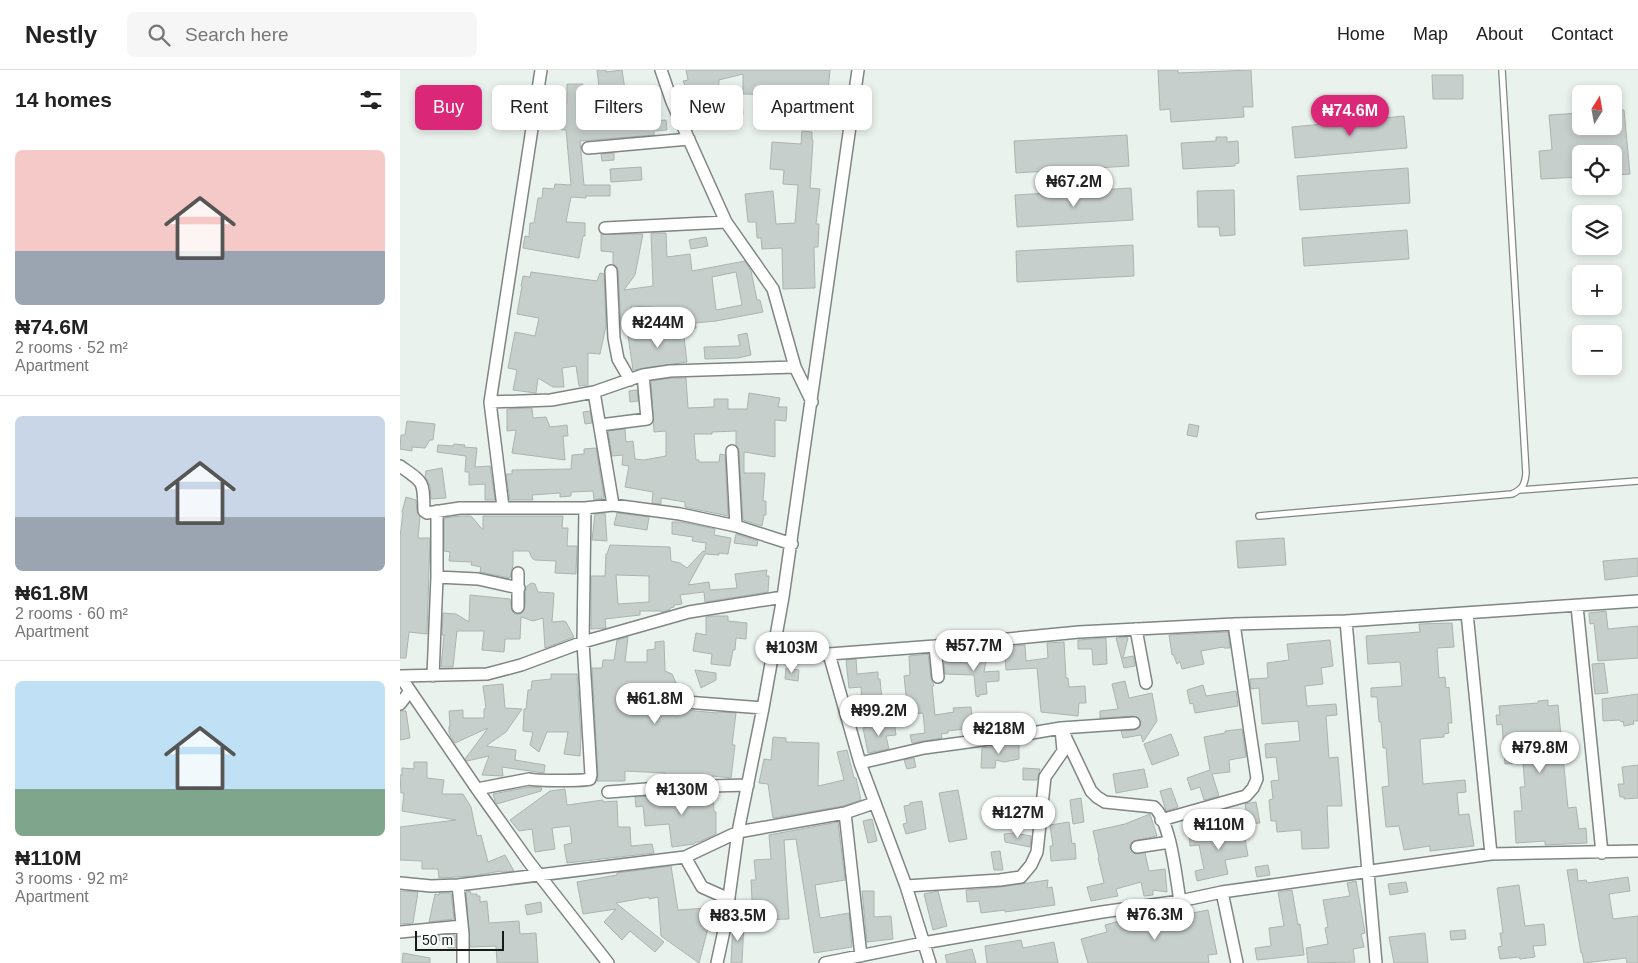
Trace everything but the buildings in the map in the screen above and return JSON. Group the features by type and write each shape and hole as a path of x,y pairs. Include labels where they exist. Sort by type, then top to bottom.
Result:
{"street":[{"path":"503,508 490,402 541,70"},
{"path":"661,70 672,102 726,222 774,289 795,366 812,402"},
{"path":"717,963 729,899 738,832 773,656 792,544 858,70"},
{"path":"588,148 689,139"},
{"path":"606,228 726,222"},
{"path":"611,271 614,338 618,359 630,380"},
{"path":"490,402 552,400 594,392 643,375 670,371 795,366"},
{"path":"600,425 647,419 643,375"},
{"path":"594,392 612,505"},
{"path":"732,451 736,526"},
{"path":"400,466 420,480 423,486 424,511 426,513 460,508 585,508 612,505 680,514 736,526 792,544"},
{"path":"477,789 529,779 535,781 590,779 583,642 585,508"},
{"path":"433,676 437,577 437,511"},
{"path":"518,573 518,607"},
{"path":"437,577 478,579 519,588"},
{"path":"400,676 487,674 521,665 583,642 689,612 783,597"},
{"path":"773,656 829,654 1136,629 1346,620 1638,601"},
{"path":"1577,606 1602,853"},
{"path":"1467,613 1491,854"},
{"path":"1346,620 1376,963"},
{"path":"1161,820 1246,796 1253,788 1257,779 1234,624"},
{"path":"1136,629 1146,683"},
{"path":"935,646 938,678"},
{"path":"829,654 860,763 906,886 930,963"},
{"path":"400,676 528,862 608,963"},
{"path":"400,704 410,691"},
{"path":"634,698 763,708"},
{"path":"860,763 924,748 1062,728 1134,723"},
{"path":"1062,728 1091,791 1097,797 1105,802 1154,807 1159,812 1170,842 1180,901"},
{"path":"906,886 1021,877 1031,865 1036,852 1046,777 1063,751 1062,728"},
{"path":"608,792 672,787 748,785"},
{"path":"400,883 423,886 458,885 685,857 738,832 845,813 874,803"},
{"path":"845,813 861,956"},
{"path":"1137,847 1170,842"},
{"path":"825,963 1222,892 1491,854 1638,851"},
{"path":"685,857 702,887 729,899"},
{"path":"458,885 463,934 463,963"},
{"path":"1222,892 1237,963"},
{"path":"400,932 462,926"}],"lane":[{"path":"1502,70 1526,473 1525,484 1520,490"},
{"path":"1259,516 1512,494 1520,490 1638,481"}]}
